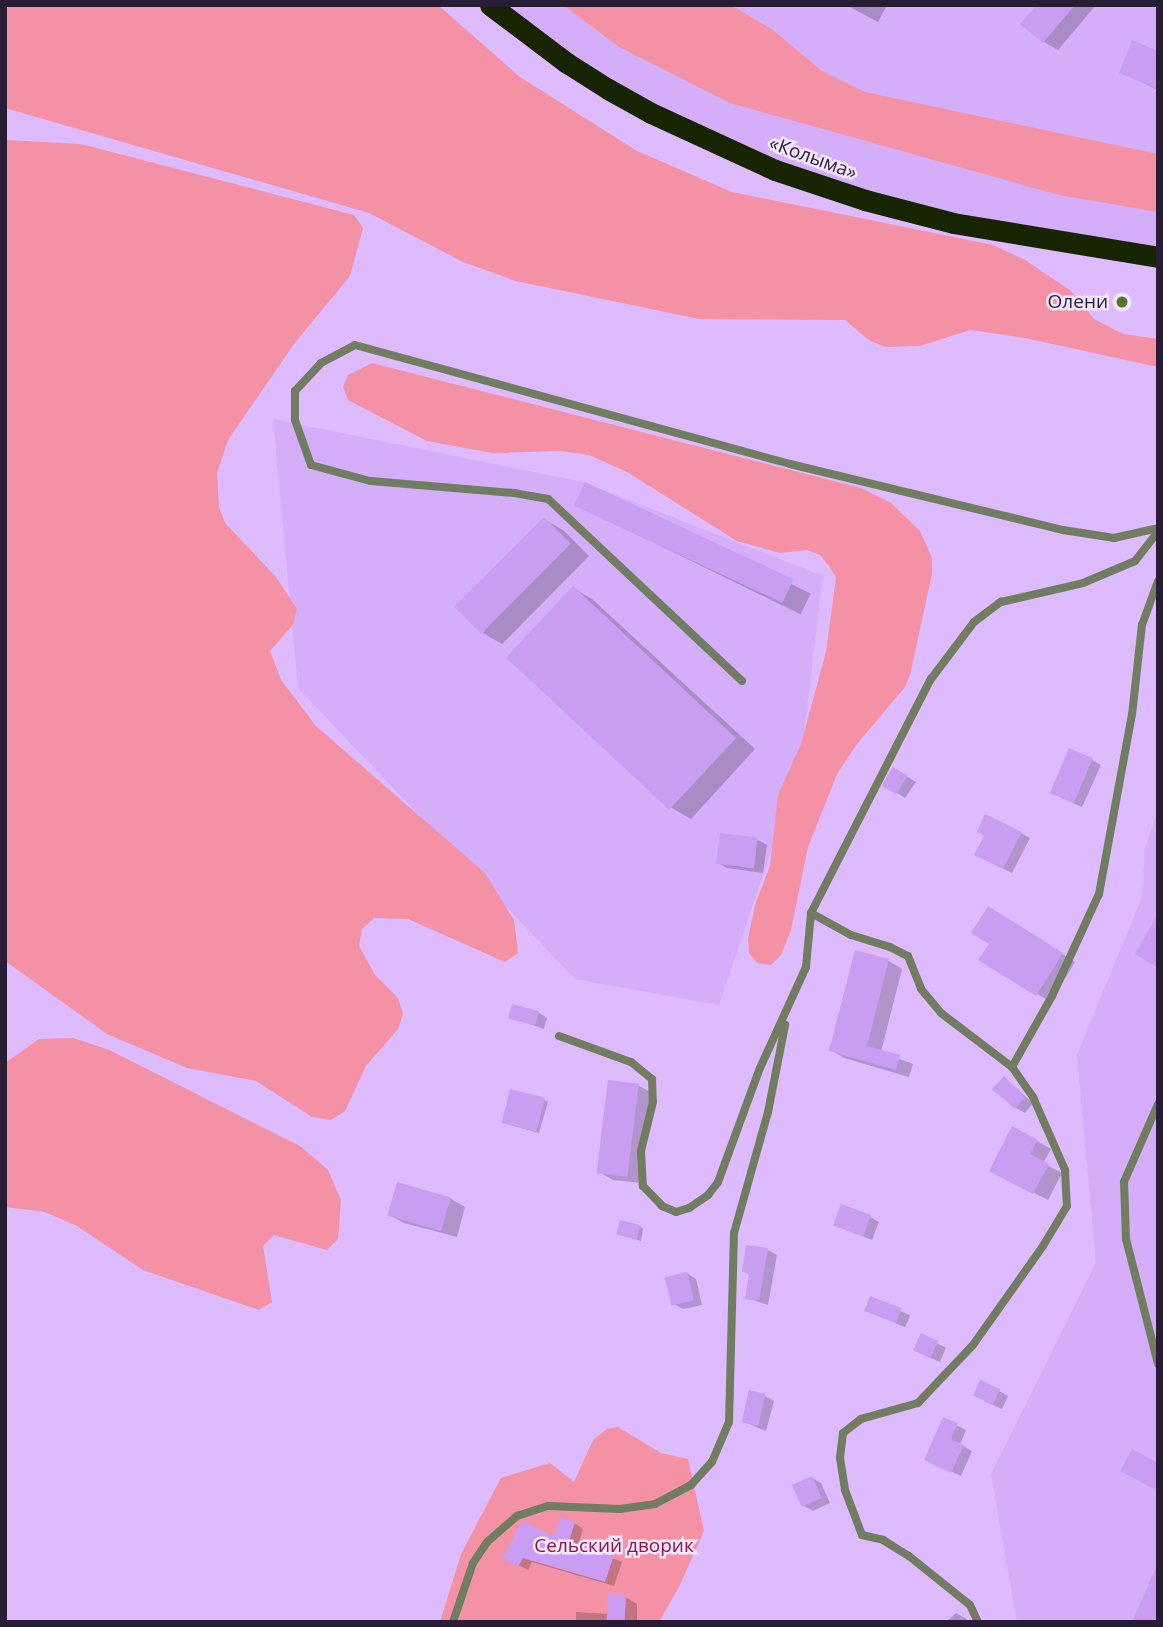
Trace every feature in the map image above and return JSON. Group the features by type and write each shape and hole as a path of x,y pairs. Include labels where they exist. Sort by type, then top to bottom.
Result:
{"highway":[{"name":"«Колыма»","path":"491,5 567,63 608,89 651,113 775,170 864,200 954,223 1158,257"}],"lane":[{"path":"742,681 548,499 514,493 370,481 311,465 295,420 295,391 321,363 355,345 790,464 1050,527 1114,538 1158,530"},
{"path":"559,1036 631,1062 652,1079 653,1102 641,1150 643,1186 662,1206 676,1212 708,1195 718,1182 760,1068 787,1015 806,967 811,913 931,679 974,622 1001,602 1083,583 1135,561 1158,530"},
{"path":"1012,1067 1052,996 1099,894 1132,715 1142,625 1158,581"},
{"path":"811,913 851,935 890,947 908,957 921,989 941,1013 1012,1067 1034,1097 1065,1170 1068,1206 1044,1246 973,1345 918,1403 862,1419 843,1433 840,1458 845,1490 862,1535 883,1540 909,1556 970,1605 978,1622"},
{"path":"453,1622 473,1563 487,1542 517,1516 548,1506 620,1508 655,1504 691,1485 712,1462 729,1422 734,1233 768,1112 787,1015"},
{"path":"1158,1104 1124,1182 1126,1240 1158,1364"}],"shaded area":[{"path":"490,5 1158,5 1158,257 913,213 651,113"},
{"path":"273,419 583,482 823,576 800,766 719,1005 575,979 298,688"},
{"path":"1158,809 1158,1622 1017,1622 991,1474 1096,1263 1077,1055 1142,897 1145,849"}],"green space":[{"path":"5,5 438,5 520,77 637,151 732,192 993,245 1025,260 1071,291 1094,319 1123,334 1158,339 1158,367 1025,338 970,330 920,346 886,347 870,341 845,320 699,319 516,281 463,262 369,213 5,108"},
{"path":"563,5 731,5 773,30 822,71 865,92 1158,154 1158,212 1059,195 730,103 619,47"},
{"path":"5,140 81,144 354,215 363,228 350,276 294,344 228,440 217,473 219,507 225,523 276,577 297,609 293,625 270,651 281,680 316,726 485,873 514,920 518,953 505,962 408,919 374,918 362,929 359,946 375,975 398,998 403,1014 398,1029 366,1066 345,1111 331,1120 312,1117 256,1081 187,1068 107,1034 5,961"},
{"path":"372,363 861,488 891,503 920,531 932,558 932,574 910,675 905,687 857,744 837,774 808,847 791,930 781,955 771,965 757,963 749,953 748,939 755,905 770,866 778,795 801,744 826,652 836,578 829,566 820,555 807,550 780,553 737,541 627,472 589,455 562,451 492,453 427,441 348,400 343,387 348,375"},
{"path":"73,1038 109,1050 300,1146 328,1170 341,1200 338,1239 327,1250 274,1235 263,1246 272,1302 259,1310 143,1270 77,1226 45,1212 5,1207 5,1063 39,1039"},
{"name":"Сельский дворик","path":"618,1427 661,1453 688,1459 704,1531 679,1587 659,1622 440,1622 461,1554 501,1478 550,1463 574,1482 593,1440 607,1429"}],"building":[{"path":"1037,5 1075,5 1043,43 1020,24"},
{"path":"1132,40 1158,51 1158,89 1119,73"},
{"path":"585,482 793,579 782,603 574,506"},
{"path":"544,517 571,544 481,634 454,607"},
{"path":"573,586 736,738 669,810 506,658"},
{"path":"1069,748 1093,758 1074,803 1050,793"},
{"path":"893,767 908,776 896,795 882,786"},
{"path":"985,814 1022,832 1003,869 974,855 984,836 977,832"},
{"path":"720,833 758,838 754,868 716,864"},
{"path":"988,906 1063,953 1036,996 978,960 989,944 971,933"},
{"path":"1158,914 1158,968 1135,954"},
{"path":"855,950 889,959 867,1046 900,1055 896,1070 829,1051"},
{"path":"512,1004 539,1011 535,1026 508,1018"},
{"path":"1004,1076 1025,1097 1015,1109 992,1089"},
{"path":"608,1080 639,1084 627,1177 597,1173"},
{"path":"510,1089 545,1098 536,1132 502,1123"},
{"path":"1012,1126 1038,1140 1030,1154 1049,1164 1033,1194 989,1171"},
{"path":"397,1182 451,1197 441,1231 387,1216"},
{"path":"841,1204 871,1215 863,1237 833,1226"},
{"path":"620,1220 640,1225 637,1240 616,1235"},
{"path":"746,1245 768,1248 759,1301 745,1299 749,1274 742,1272"},
{"path":"687,1272 694,1300 672,1306 665,1278"},
{"path":"870,1296 902,1308 896,1323 864,1311"},
{"path":"921,1333 938,1341 930,1358 913,1350"},
{"path":"980,1380 1000,1389 993,1404 973,1396"},
{"path":"749,1390 766,1394 758,1426 742,1422"},
{"path":"943,1417 958,1423 951,1439 964,1445 951,1473 924,1460"},
{"path":"1132,1449 1158,1463 1158,1491 1120,1471"},
{"path":"812,1476 822,1498 802,1507 792,1485"},
{"path":"560,1517 575,1522 569,1541 614,1555 605,1582 523,1558 518,1567 502,1558 522,1521 554,1536"},
{"path":"1158,1563 1158,1622 1132,1622"},
{"path":"608,1594 626,1595 625,1622 607,1622"}],"place":[{"name":"Олени","path":"1122,302"}]}
